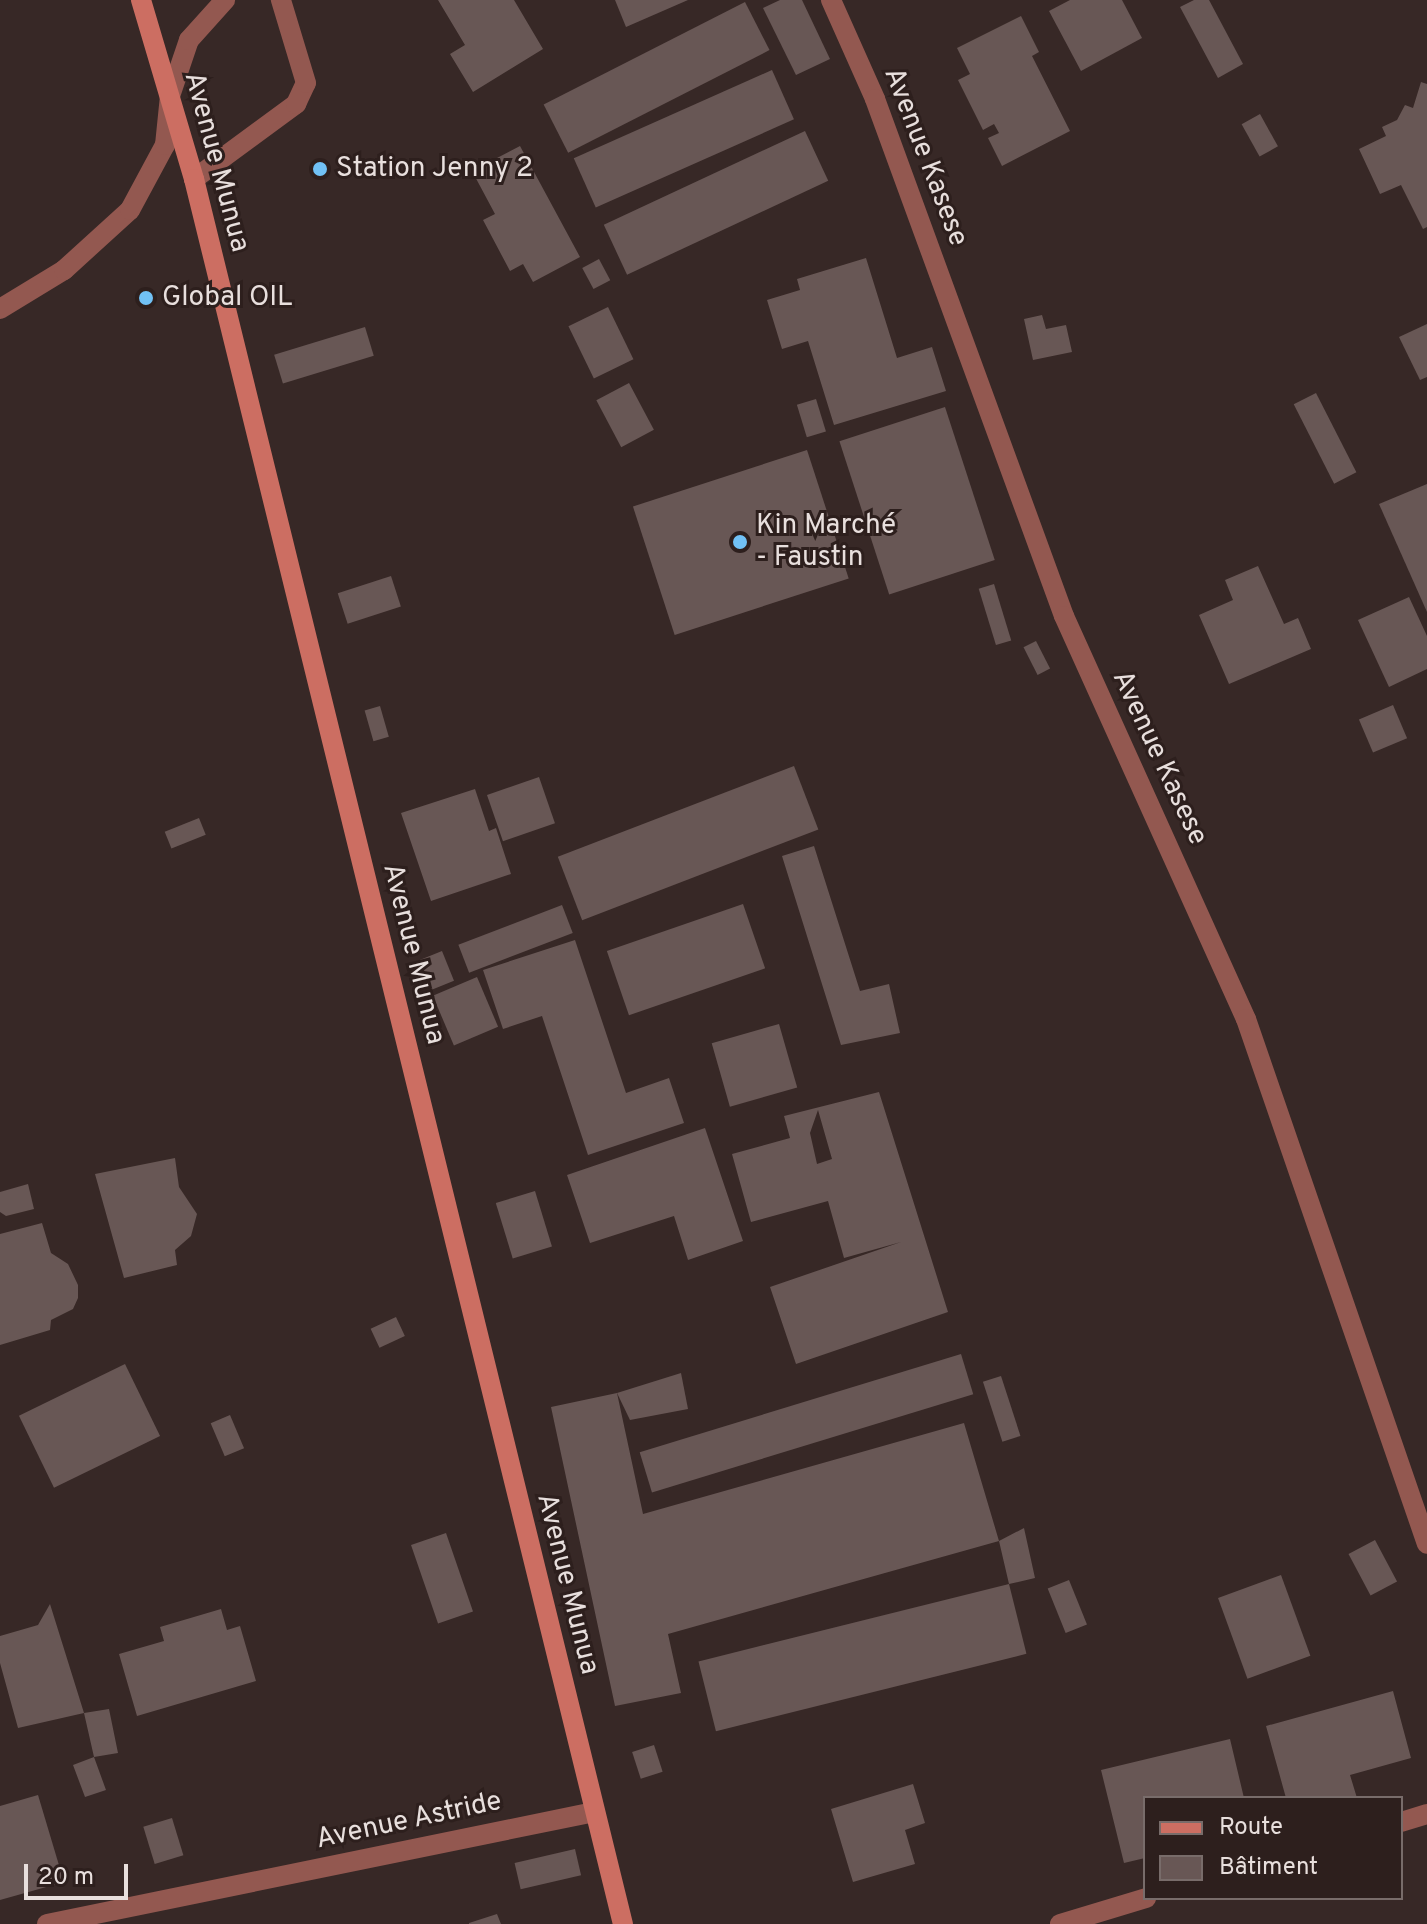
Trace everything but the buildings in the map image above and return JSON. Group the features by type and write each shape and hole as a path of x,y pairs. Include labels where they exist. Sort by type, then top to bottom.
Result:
{"main road":[{"name":"Avenue Munua","path":"141,0 194,179 623,1924"}],"street":[{"path":"0,309 64,270 130,210 165,145 170,96 189,40 225,0"},
{"path":"194,179 296,104 306,83 281,0"},
{"name":"Avenue Kasese","path":"831,0 875,99 1064,616 1246,1019 1427,1544"},
{"name":"Avenue Astride","path":"47,1924 594,1812"},
{"path":"1403,1821 1427,1814"},
{"path":"1060,1924 1143,1899"}],"place":[{"name":"Station Jenny 2","path":"320,169"},
{"name":"Global OIL","path":"146,298"},
{"name":"Kin Marché - Faustin","path":"740,542"}]}
